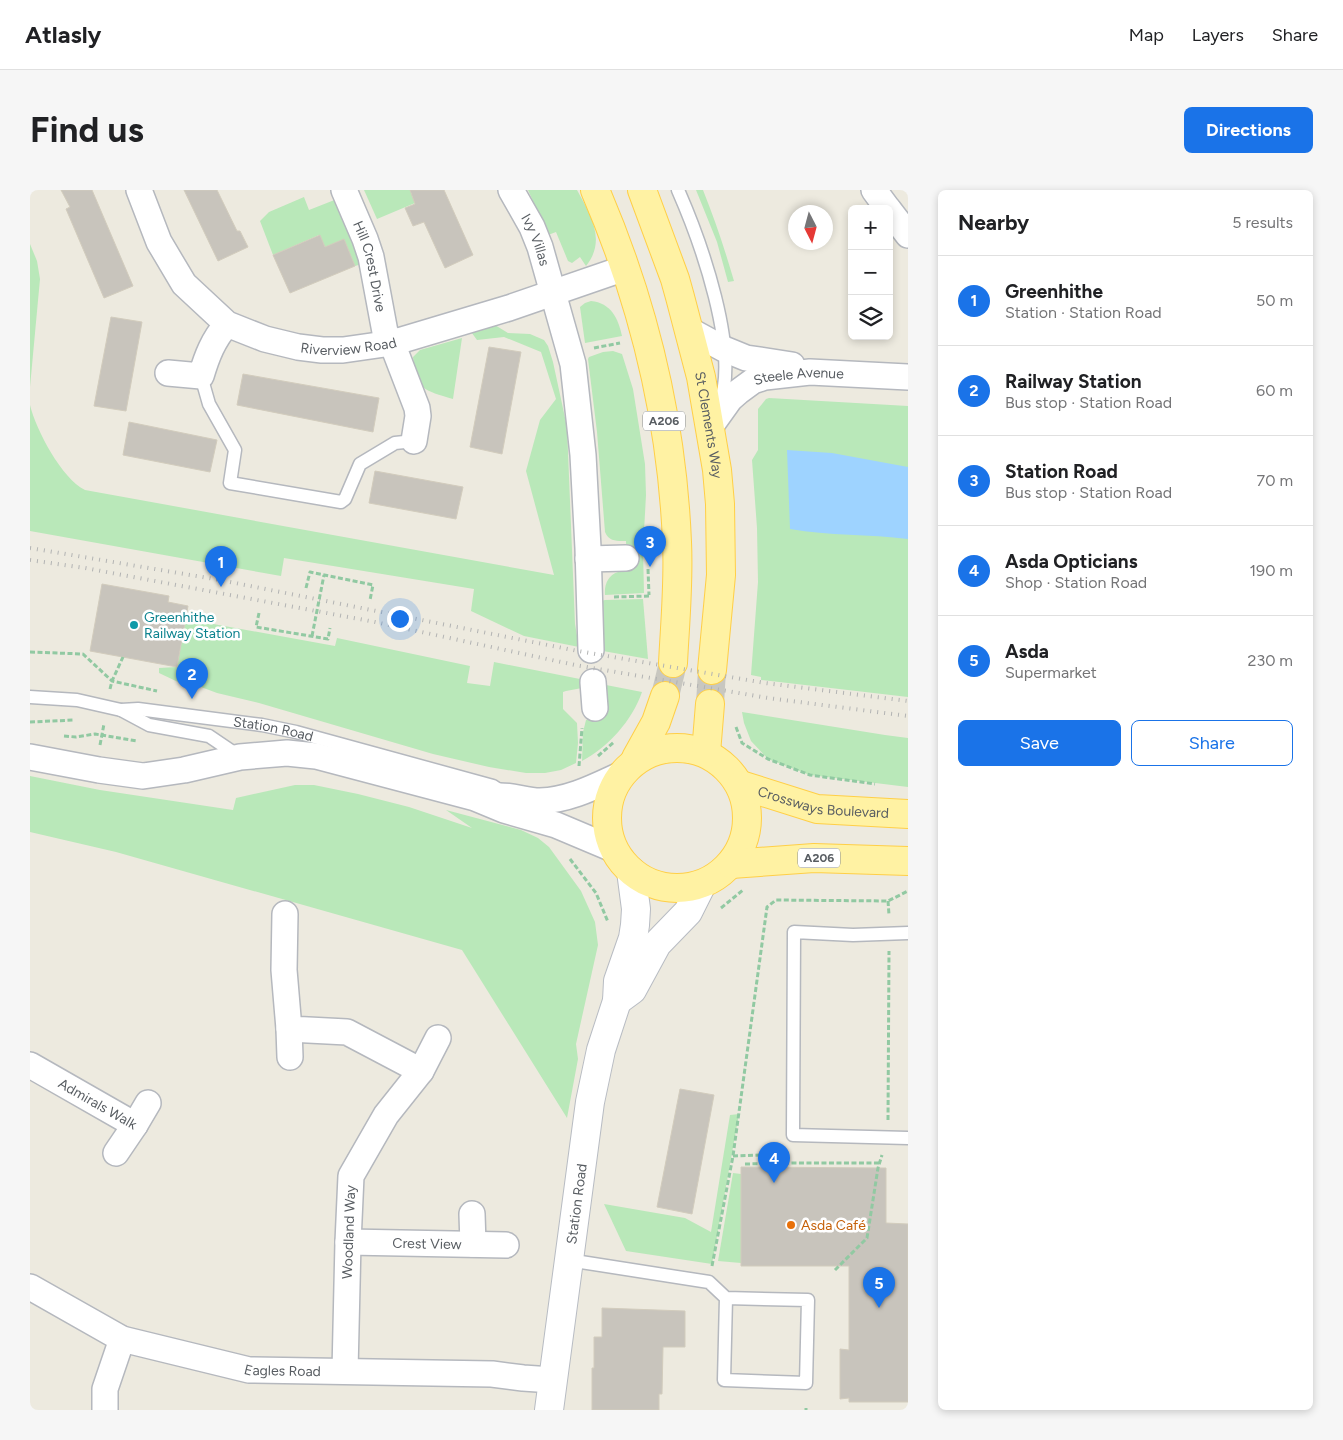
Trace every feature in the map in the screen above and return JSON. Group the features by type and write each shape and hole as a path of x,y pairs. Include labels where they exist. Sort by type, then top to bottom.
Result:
{"main road":[{"name":"A206","path":"595,190 625,268 655,376 664,418 672,473 677,551 673,663"},
{"name":"St Clements Way","path":"642,190 675,279 701,377 718,480 721,540 720,598 712,670"},
{"path":"628,767 682,747 706,753 727,766 741,785 748,809 746,834 731,864 701,886 660,887 638,877 613,849 607,831 607,807 628,767 656,722 665,696"},
{"path":"706,753 710,704"},
{"name":"Crossways Boulevard","path":"741,785 817,809 908,814"},
{"name":"A206","path":"731,864 814,858 908,860"},
{"name":"Station Road","path":"549,1410 568,1260 595,1075 617,1001 618,981 633,938 635,925 636,909 631,871"},
{"name":"Station Road","path":"617,1001 632,990 657,944 688,912 701,886"}],"street":[{"name":"Riverview Road","path":"139,190 159,242 184,284 228,324 248,334 271,341 312,349 344,350 392,343 554,293 625,268"},
{"name":"Hill Crest Drive","path":"344,190 369,251 377,283 383,326 392,343 418,412 414,441"},
{"name":"Ivy Villas","path":"512,190 532,227 554,293"},
{"path":"874,190 886,205"},
{"path":"893,214 908,235"},
{"path":"554,293 573,364 576,384 583,455 591,650"},
{"path":"168,374 201,376 212,343 228,324"},
{"path":"688,330 746,358 796,365 810,372"},
{"name":"Steele Avenue","path":"710,427 730,399 753,381 765,377 810,372 908,377"},
{"path":"588,559 626,558"},
{"path":"593,682 595,708"},
{"name":"Station Road","path":"30,757 98,770 143,776 184,770 240,757 287,753 316,756 475,798 504,810 556,825 613,849"},
{"name":"Station Road","path":"475,798 506,796 540,800 564,798 581,793 628,767"},
{"path":"285,914 284,970 290,1057"},
{"path":"289,1029 347,1032 422,1071"},
{"name":"Woodland Way","path":"345,1371 351,1176 386,1115 422,1071 438,1038"},
{"name":"Admirals Walk","path":"30,1065 134,1124 116,1153"},
{"path":"134,1124 148,1102"},
{"path":"472,1214 473,1244"},
{"name":"Crest View","path":"348,1242 506,1245"},
{"name":"Eagles Road","path":"30,1287 122,1339 249,1370 492,1374 552,1380"},
{"path":"105,1410 105,1389 122,1339"}],"lane":[{"path":"678,190 705,263 718,309 724,349 723,393 710,427"},
{"path":"201,376 209,404 234,450 230,483 342,502 346,498 360,464 395,443 414,441"},
{"name":"Station Road","path":"30,697 77,700 121,710 149,725 209,736 240,757"},
{"name":"Station Road","path":"121,710 138,709 191,715 286,730 493,786 506,796"},
{"path":"908,933 853,935 794,932 793,1135 908,1138"},
{"path":"568,1260 709,1282 726,1298 808,1300 806,1383 724,1380 726,1298"}],"path":[{"path":"306,588 310,572 373,585 370,600"},
{"path":"312,636 324,575"},
{"path":"606,597 648,596"},
{"path":"259,613 256,627 328,639 330,628"},
{"path":"30,652 83,654 112,681"},
{"path":"581,770 578,764 583,717 595,708"},
{"path":"30,722 78,720"},
{"path":"98,724 103,727"},
{"path":"737,729 742,743 768,759 810,775 879,784"},
{"path":"62,736 102,735"},
{"path":"566,854 596,893 610,922"},
{"path":"718,911 748,887"},
{"path":"711,1268 733,1156 767,907 776,900 888,901 908,891"},
{"path":"835,1270 867,1238 880,1164 888,1138 888,901"},
{"path":"733,1156 786,1154 786,1164"},
{"path":"745,1164 880,1164"}],"green space":[{"path":"364,190 410,190 415,203 377,219"},
{"path":"528,190 577,190 587,208 596,237 592,256 586,266 580,257 572,263 568,261 556,232 548,235"},
{"path":"696,190 703,190 720,235 734,281 728,282 717,242"},
{"path":"304,197 309,210 337,199 365,263 355,266 325,247 319,235 273,255 260,221 269,212"},
{"path":"30,244 37,261 40,279 30,387"},
{"path":"591,301 598,302 609,308 616,318 622,336 585,343 580,307"},
{"path":"490,322 508,333 530,334 544,340 553,362 567,427 575,624 579,647 524,636 471,611 474,589 284,558 281,576 30,531 30,405 51,453 68,476 85,490 554,575 526,471 540,420 556,399 541,352 504,337 477,340 469,329"},
{"path":"462,338 453,399 429,391 420,383 417,377 413,357 420,350"},
{"path":"613,351 622,354 633,389 645,464 644,593 605,595 605,588 609,578 618,572 618,568 627,567 626,541 611,539 605,532 597,432 588,359 603,352"},
{"path":"769,398 908,406 908,697 761,680 761,677 751,675 758,582 757,528 752,460 758,450 758,409"},
{"path":"643,599 648,659 603,651 601,601"},
{"path":"186,619 335,646 337,638 470,666 467,683 490,686 494,662 585,680 582,688 563,692 563,709 577,723 576,763 561,770 545,773 526,773 489,767 433,754 259,703 217,693 193,684 178,682 159,673 159,668 177,667"},
{"path":"606,685 642,692 632,713 618,732 610,741 582,761 583,732 586,720 601,716"},
{"path":"742,712 908,738 908,787 810,775 768,759 751,741"},
{"path":"30,776 100,790 233,810 236,798 295,785 314,785 409,807 472,828 446,810 521,830 538,838 549,847 581,891 595,922 598,945 576,1044 578,1059 567,1118 462,950 116,852 30,832"},
{"path":"739,1114 712,1264 626,1251 604,1204 685,1218 711,1232 730,1115"},
{"path":"733,1173 741,1174 741,1263 718,1261"}],"water":[{"path":"787,450 832,453 908,467 908,539 819,533 790,529"}],"building":[{"path":"61,190 92,190 133,286 104,298 66,209 70,207"},
{"path":"184,190 217,190 237,231 240,231 248,247 218,261"},
{"path":"410,190 444,190 473,255 445,268 424,222 413,226 405,208 415,204"},
{"path":"320,235 325,247 344,239 355,266 290,293 273,255"},
{"path":"111,317 142,322 126,411 94,406"},
{"path":"489,347 521,352 502,454 470,447"},
{"path":"243,374 379,398 373,432 237,405"},
{"path":"129,422 217,440 210,472 123,455"},
{"path":"375,471 463,487 456,519 369,503"},
{"name":"Greenhithe Railway Station","path":"102,584 169,596 168,602 188,606 177,667 90,651"},
{"path":"680,1089 714,1095 692,1214 657,1207"},
{"path":"741,1167 886,1168 886,1223 908,1224 908,1402 849,1402 849,1398 840,1399 840,1349 849,1350 849,1266 741,1266"},
{"path":"602,1308 685,1311 685,1347 663,1347 662,1394 659,1394 659,1410 592,1410 594,1337 602,1337"}],"tunnel":[{"path":"665,696 673,663"},
{"path":"710,704 712,670"}],"railway":[{"path":"30,548 220,580 578,651 765,683 908,701"},
{"path":"30,560 85,568 375,622 575,665 768,698 908,716"}],"place":[{"name":"Station Road","path":"650,567"},
{"name":"Greenhithe","path":"221,587"},
{"name":"Greenhithe Railway Station","path":"134,625"},
{"name":"Railway Station","path":"192,699"},
{"name":"Asda Opticians","path":"774,1183"},
{"name":"Asda Café","path":"791,1225"},
{"name":"Asda","path":"879,1308"}]}
